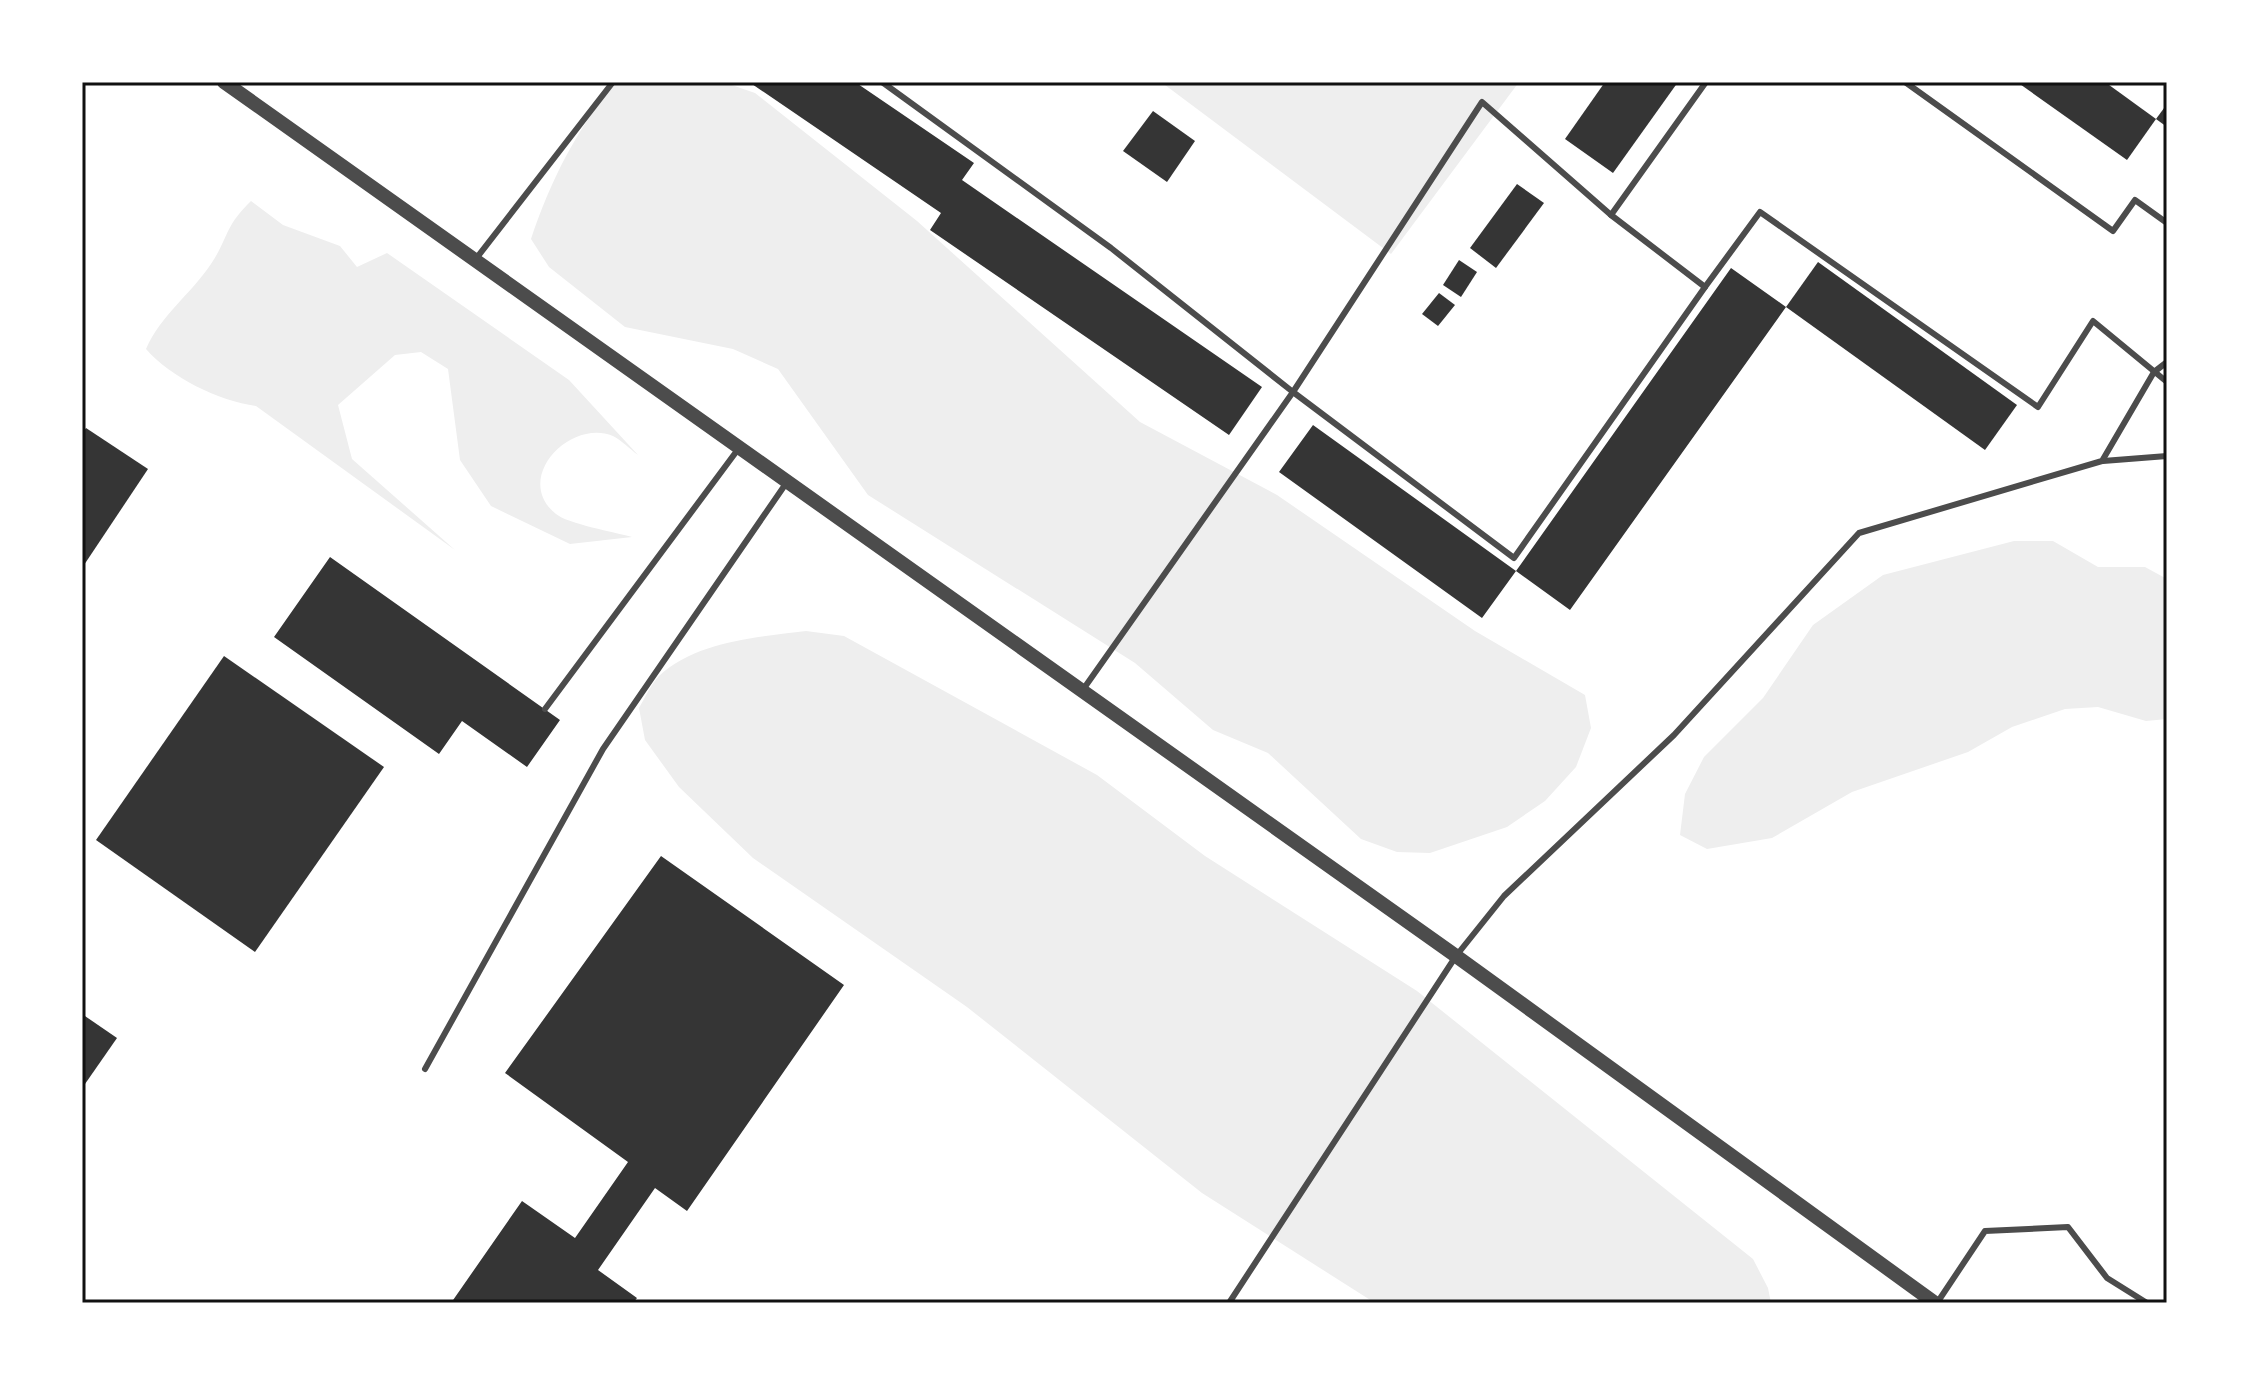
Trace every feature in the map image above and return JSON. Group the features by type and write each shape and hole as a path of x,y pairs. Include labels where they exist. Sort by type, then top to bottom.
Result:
{"street":[{"path":"224,82 1456,956 1936,1303"}],"lane":[{"path":"475,260 613,82"},
{"path":"882,82 1111,248 1293,392 1514,558 1760,212 2038,407 2093,321 2167,382"},
{"path":"1611,215 1706,82"},
{"path":"1905,82 2113,231 2135,200 2167,223"},
{"path":"1082,691 1293,392 1482,102 1611,215 1705,287"},
{"path":"2102,461 2154,372 2167,362"},
{"path":"545,709 739,448"},
{"path":"1229,1303 1456,956 1504,896 1674,735 1859,533 2102,461 2167,456"},
{"path":"425,1069 603,749 787,482"},
{"path":"1936,1303 1985,1231 2068,1227 2107,1278 2147,1303"}],"shaded area":[{"path":"617,82 723,82 755,93 917,221 1140,422 1277,495 1475,631 1585,695 1591,728 1576,767 1545,801 1507,827 1430,853 1397,852 1361,839 1268,753 1213,730 1135,663 868,495 778,369 733,349 625,327 549,267 531,239 566,156 589,118"},
{"path":"1161,82 1519,82 1391,254"},
{"path":"251,201 283,225 340,246 357,267 387,253 569,380 638,455 613,436 596,433 580,436 564,444 543,469 540,485 544,500 562,518 632,537 570,544 491,506 460,460 448,369 421,352 395,355 338,405 352,459 455,550 256,406 227,399 196,386 156,359 146,349 152,337 211,264 231,225"},
{"path":"2014,541 2053,541 2098,567 2145,567 2167,579 2167,719 2146,721 2098,707 2065,709 2012,727 1968,752 1852,792 1772,838 1707,849 1680,835 1685,794 1704,757 1763,698 1813,625 1883,575"},
{"path":"806,631 844,636 1097,775 1205,856 1417,991 1753,1259 1768,1288 1771,1303 1375,1303 1202,1193 967,1007 753,858 679,787 645,740 639,708 656,679 674,664 709,648 729,643"}],"building":[{"path":"749,82 855,82 974,163 962,180 1262,387 1229,435 930,230 941,213"},
{"path":"1605,82 1678,82 1613,173 1565,139"},
{"path":"2017,82 2105,82 2156,119 2127,160"},
{"path":"2167,104 2167,127 2156,119"},
{"path":"1153,111 1195,141 1167,182 1123,151"},
{"path":"1517,184 1544,203 1496,268 1470,248"},
{"path":"1459,260 1477,272 1461,297 1443,285"},
{"path":"1818,262 2017,405 1985,450 1786,307"},
{"path":"1731,268 1786,307 1570,610 1516,571"},
{"path":"1439,293 1455,305 1438,326 1422,314"},
{"path":"1313,425 1516,571 1482,618 1279,472"},
{"path":"86,428 148,469 82,568 82,434"},
{"path":"330,557 560,720 527,767 462,721 439,754 274,637"},
{"path":"224,656 384,767 255,952 96,840"},
{"path":"661,856 844,985 687,1211 655,1188 598,1270 637,1298 633,1303 451,1303 522,1201 575,1238 628,1162 505,1073"},
{"path":"82,1014 117,1038 85,1084 82,1082"}]}
